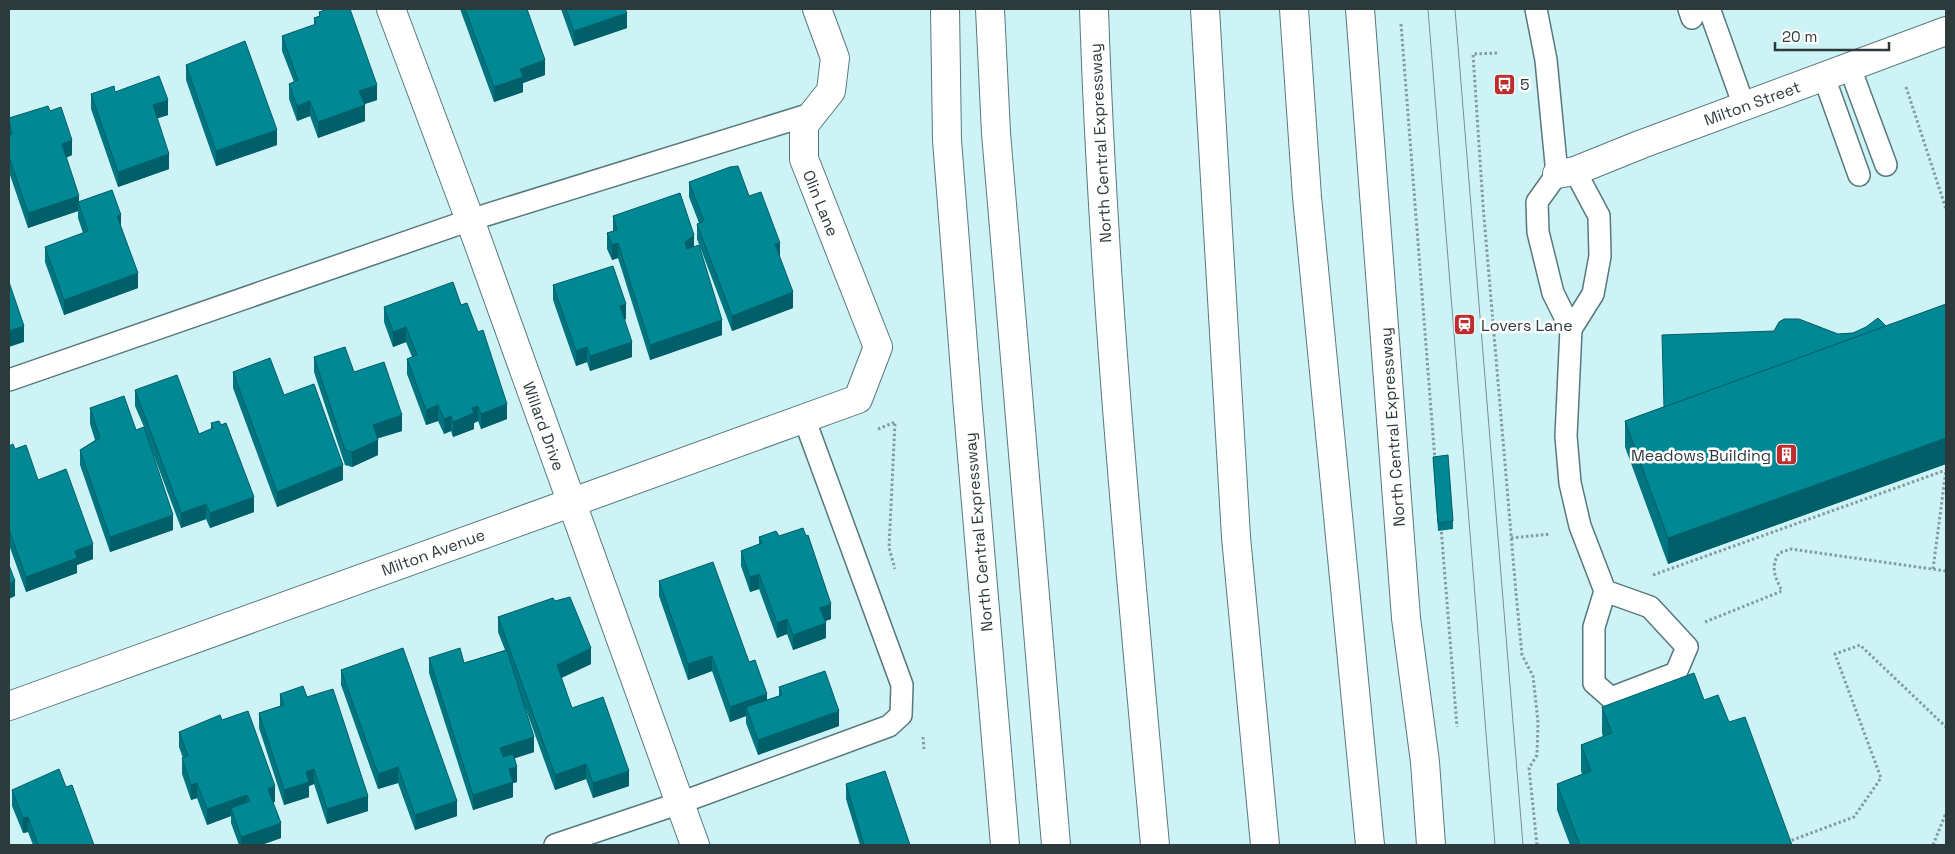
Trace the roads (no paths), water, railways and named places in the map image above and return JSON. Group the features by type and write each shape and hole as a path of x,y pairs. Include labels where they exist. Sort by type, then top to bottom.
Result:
{"main road":[{"name":"Willard Drive","path":"391,9 470,220 695,845"},
{"name":"Olin Lane","path":"817,9 835,58 831,91 804,125 804,159 878,347 858,398"},
{"name":"North Central Expressway","path":"945,9 948,149 1005,845"},
{"path":"990,9 996,133 1056,845"},
{"name":"North Central Expressway","path":"1094,9 1111,332 1155,845"},
{"path":"1205,9 1236,537 1265,845"},
{"path":"1294,9 1308,207 1370,845"},
{"name":"North Central Expressway","path":"1360,9 1406,618 1433,838"},
{"name":"Milton Street","path":"1566,172 1946,31"},
{"name":"Milton Avenue","path":"9,706 858,398"}],"lane":[{"path":"1536,9 1566,172 1599,216 1600,256 1593,294 1571,329"},
{"path":"1697,13 1744,106"},
{"path":"1850,68 1886,165"},
{"path":"1824,76 1859,175"},
{"path":"9,380 470,220 814,113"},
{"path":"1566,172 1537,202 1538,232 1553,293 1571,329 1566,436 1570,483 1580,526 1605,591 1594,628 1594,683 1612,698 1676,673 1687,647 1650,607 1605,591"},
{"path":"556,845 680,803 889,726 901,715 902,685 804,418"}],"tram line":[{"path":"1428,9 1495,845"},
{"path":"1455,9 1523,845"}],"place":[{"name":"5","path":"1504,84"},
{"name":"Lovers Lane","path":"1465,325"},
{"name":"Meadows Building","path":"1787,455"}]}
